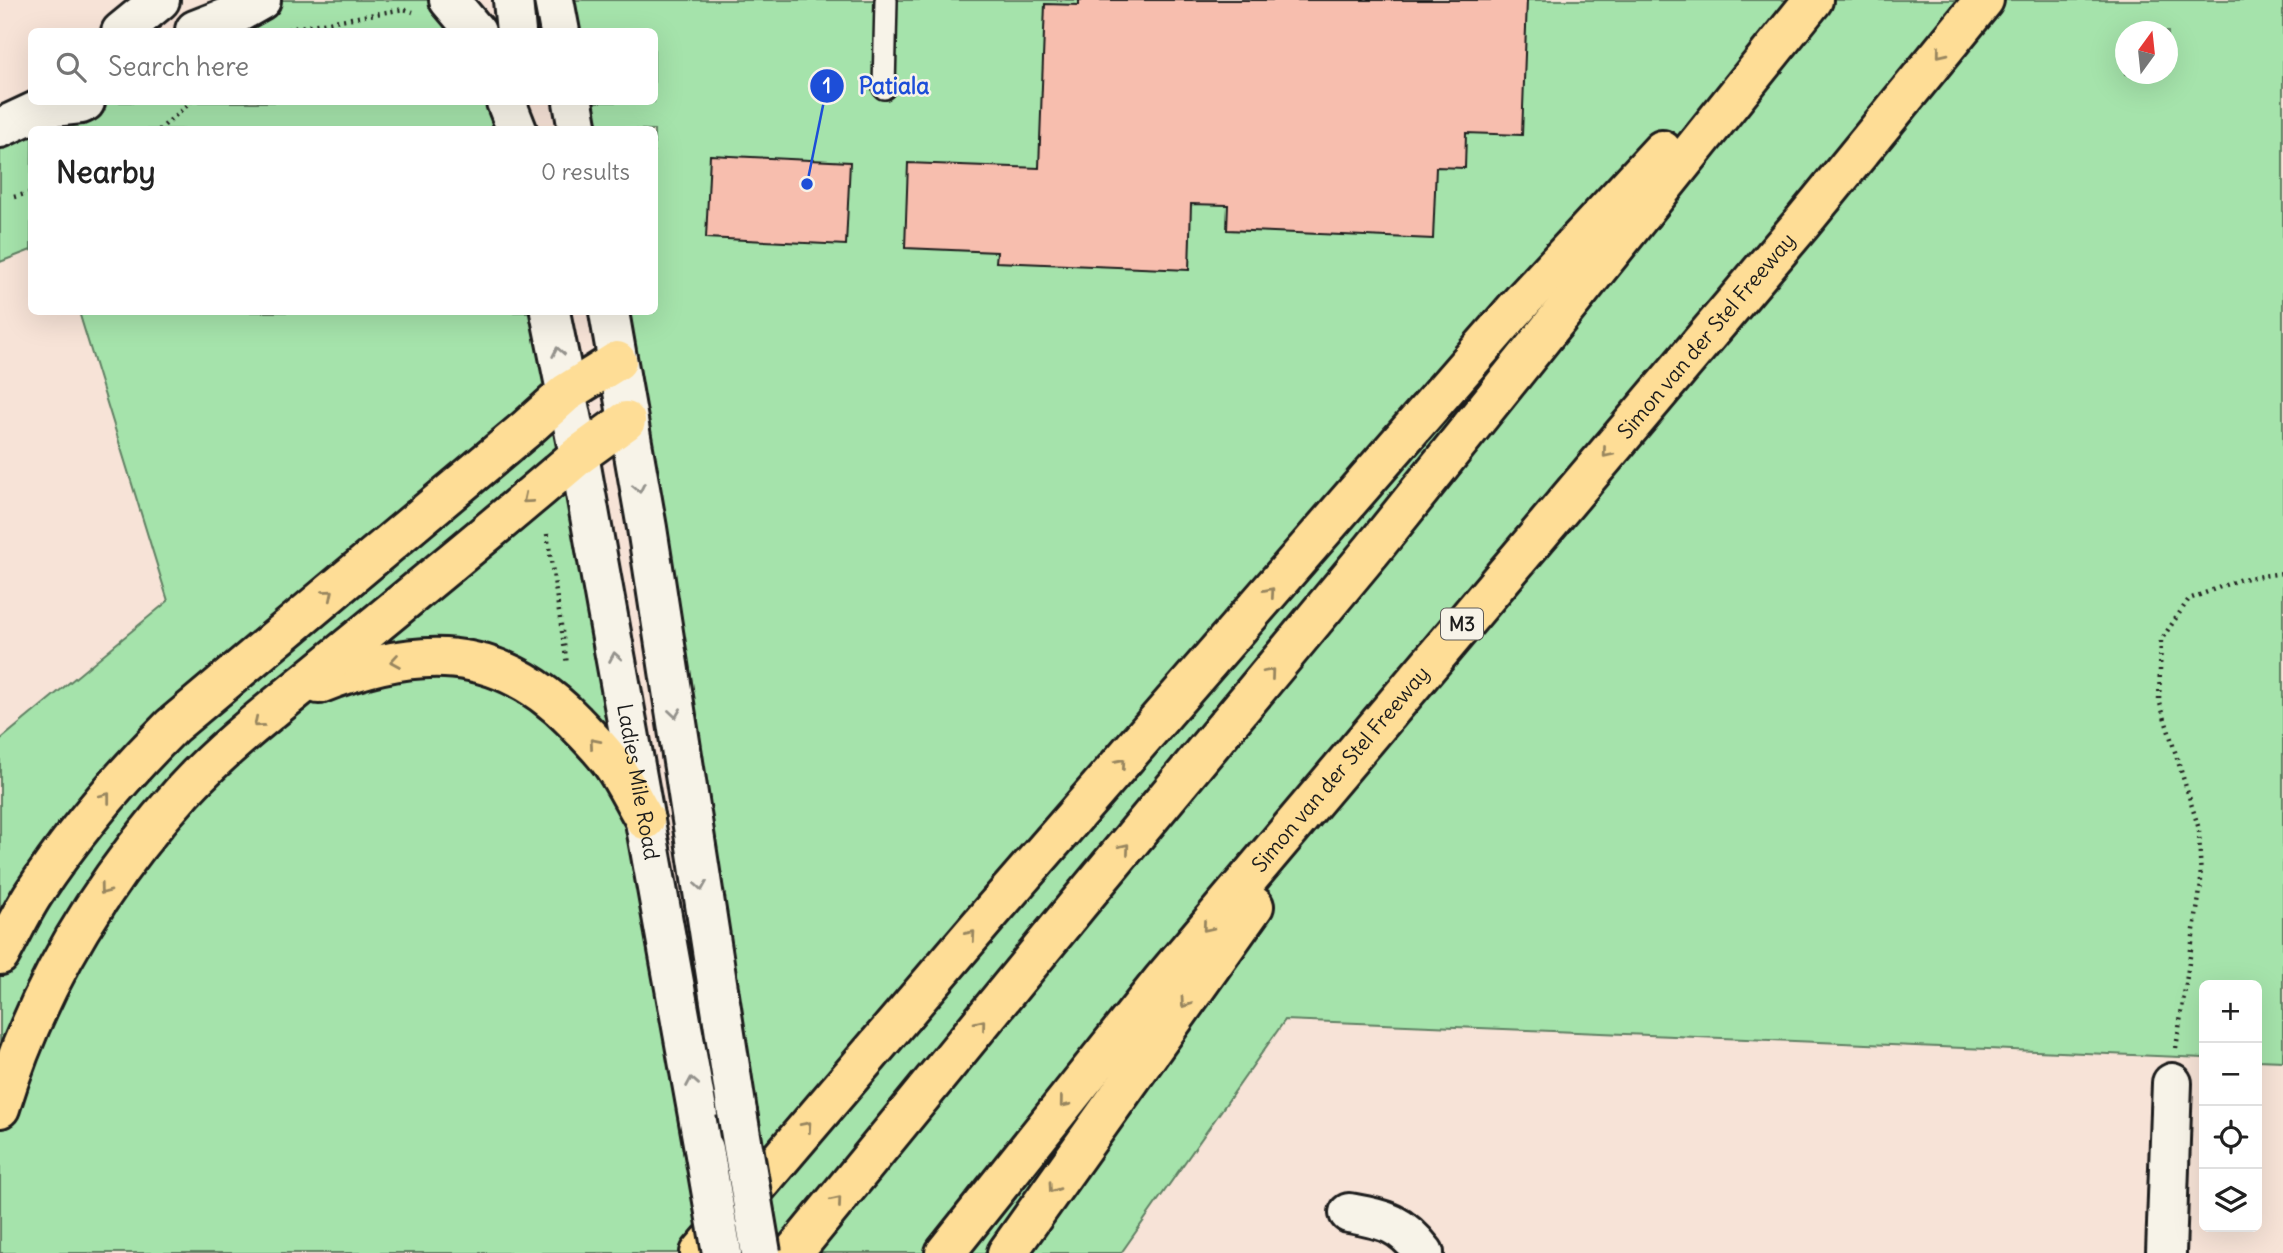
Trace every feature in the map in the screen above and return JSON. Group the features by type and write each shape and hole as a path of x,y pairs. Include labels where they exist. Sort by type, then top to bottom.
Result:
{"highway":[{"path":"793,1253 1373,549 1813,0"},
{"name":"Simon van der Stel Freeway","path":"945,1253 1161,982 1802,223 1984,0"},
{"path":"699,1253 1525,298 1679,132 1765,58"},
{"path":"0,955 34,894 81,828 125,773 153,744 226,679 566,393 617,361"},
{"path":"0,1108 16,1056 50,979 95,903 185,789 241,736 579,455 626,421"},
{"path":"291,695 363,668 402,660 458,659 497,668 530,685 557,705 584,732 612,763 645,820"},
{"path":"1007,1253 1424,668"}],"main road":[{"path":"126,28 160,0"},
{"path":"198,28 232,0"},
{"path":"201,28 261,0"},
{"path":"513,0 516,28"},
{"path":"554,0 559,28"},
{"path":"432,6 468,28"},
{"path":"0,128 45,105"},
{"path":"507,105 515,126"},
{"path":"523,105 526,126"},
{"path":"574,105 577,126"},
{"name":"Ladies Mile Road","path":"551,315 579,455 722,1253"},
{"path":"609,315 626,421 647,528 761,1253"},
{"path":"2166,1253 2172,1083"},
{"path":"1349,1213 1386,1221 1410,1235 1424,1253"}],"lane":[{"path":"884,88 886,0"}],"path":[{"path":"294,28 432,6"},
{"path":"164,126 188,105"},
{"path":"14,197 28,193"},
{"path":"545,524 569,675"},
{"path":"2172,1083 2201,884 2199,829 2159,700 2161,640 2189,599 2241,579 2283,573"}],"green space":[{"path":"261,0 449,0 472,28 202,28"},
{"path":"554,0 2283,0 2283,1061 2262,1060 2262,980 2199,980 2199,1058 1285,1020 1121,1253 761,1253 609,315 658,315 658,126 577,126 574,105 658,105 658,28 559,28"},
{"path":"75,105 507,105 516,126 28,126 28,251 0,262 0,128"},
{"path":"80,315 551,315 722,1253 0,1253 0,740 168,601"}],"building":[{"path":"1079,0 1527,0 1522,135 1466,133 1465,168 1436,167 1433,239 1227,230 1228,205 1191,204 1189,270 996,262 997,252 905,248 908,163 1039,168 1045,4 1079,5"},
{"path":"710,155 850,162 846,245 706,238"}],"place":[{"name":"Patiala","path":"807,184"}]}
